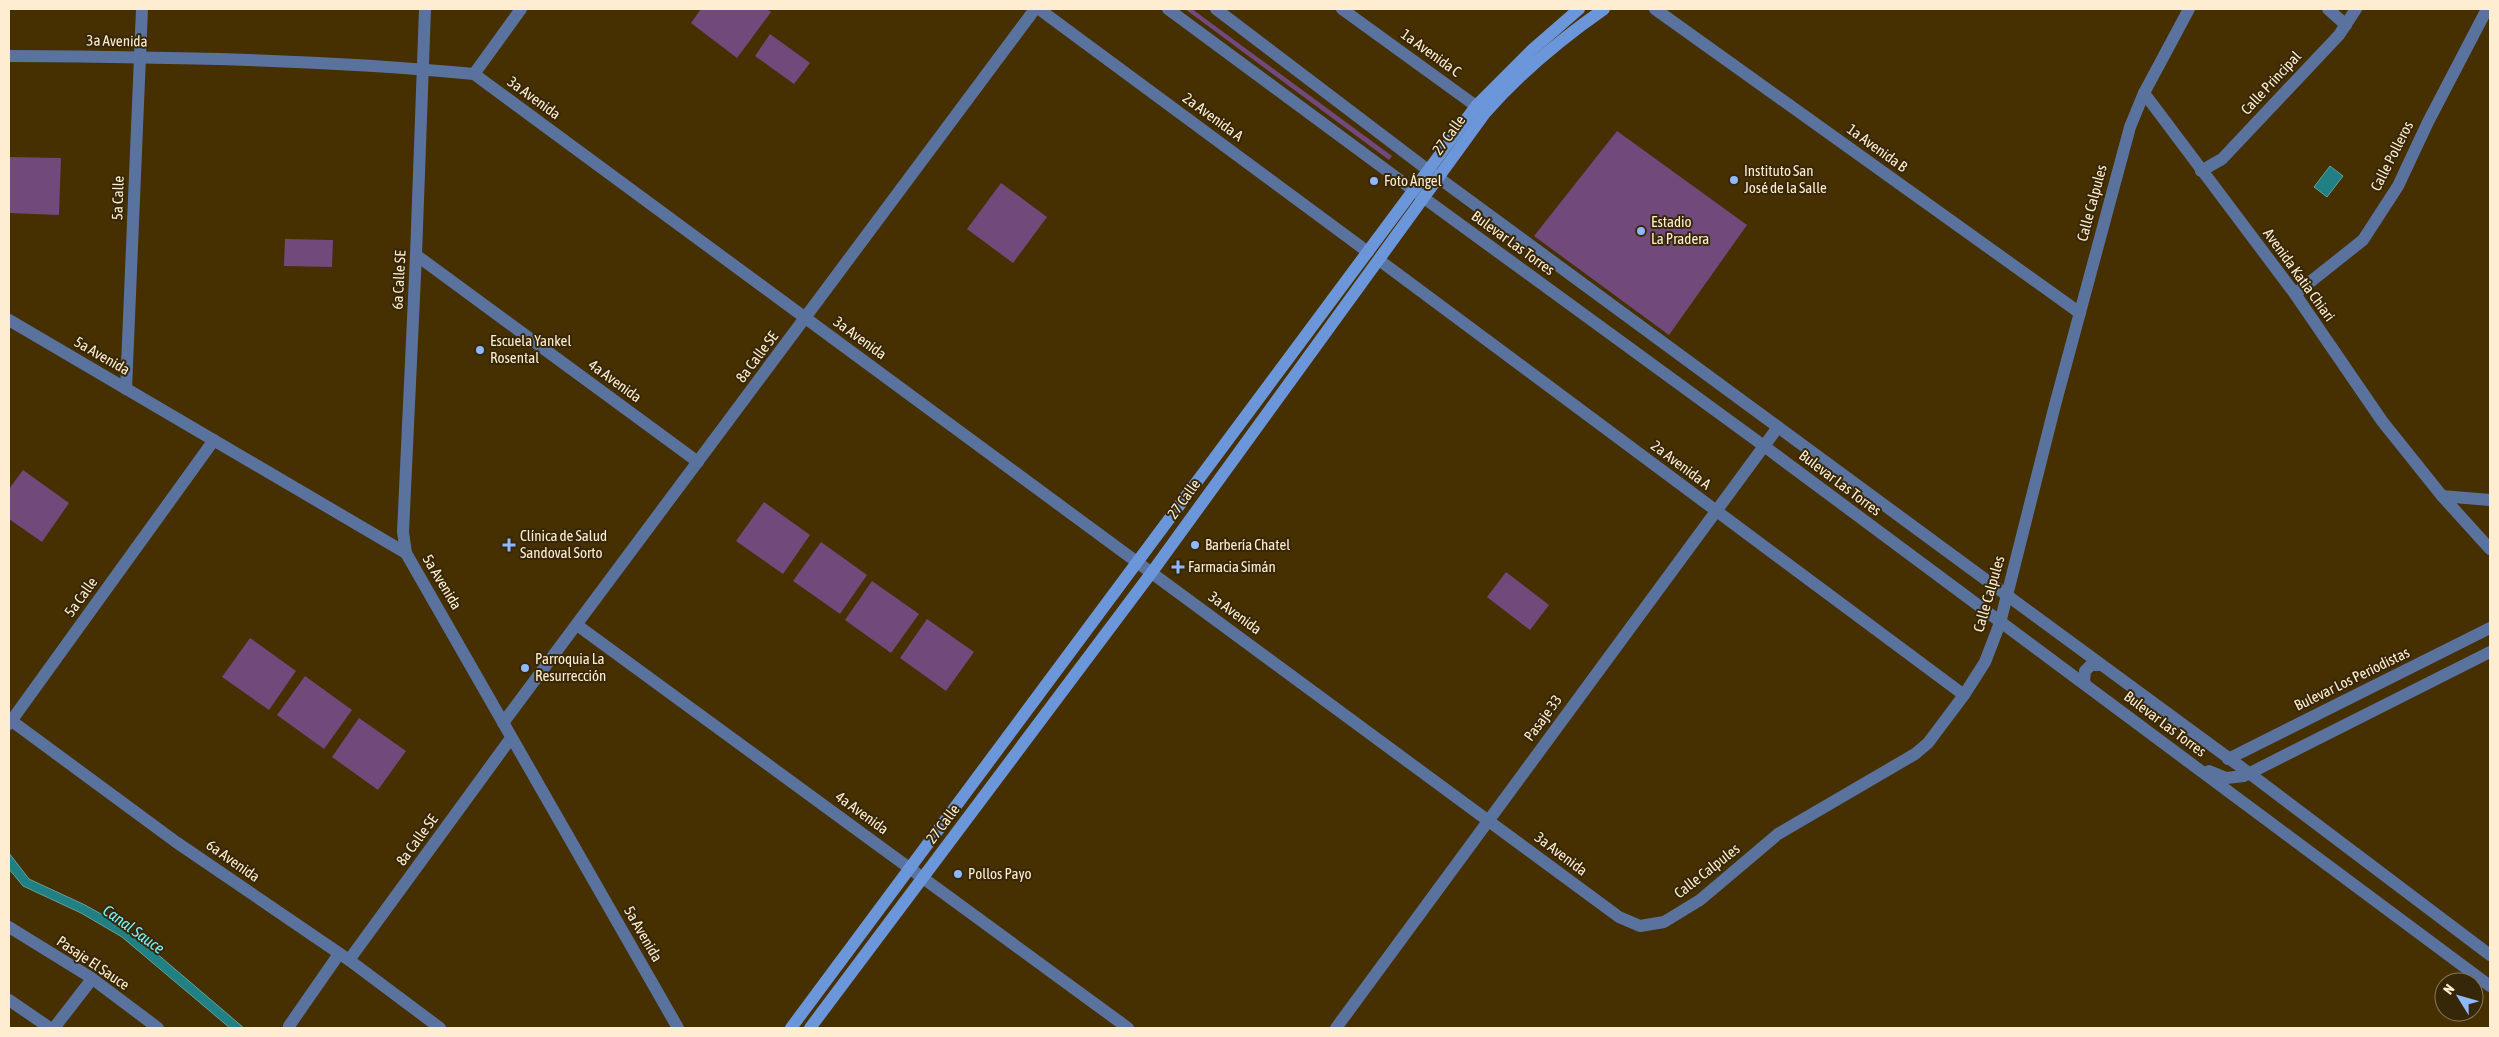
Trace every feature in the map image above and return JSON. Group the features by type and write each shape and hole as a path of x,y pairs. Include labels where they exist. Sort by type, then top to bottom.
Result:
{"main road":[{"name":"27 Calle","path":"791,1028 1476,106 1533,49 1579,9"},
{"name":"27 Calle","path":"810,1028 1152,572 1424,198 1428,169 1507,88 1534,64 1604,9"}],"street":[{"name":"5a Calle","path":"126,389 142,9"},
{"name":"6a Calle SE","path":"406,552 403,532 416,255 424,9"},
{"path":"474,74 521,9"},
{"name":"2a Avenida A","path":"1037,9 1368,252"},
{"name":"8a Calle SE","path":"503,723 1037,9"},
{"name":"Bulevar Las Torres","path":"1168,9 1764,446 2490,986"},
{"name":"Bulevar Las Torres","path":"1216,9 1428,169 1778,428 2249,773 2490,955"},
{"name":"1a Avenida C","path":"1342,9 1476,106"},
{"name":"1a Avenida B","path":"1655,9 2080,313"},
{"path":"2144,93 2189,9"},
{"path":"2328,9 2346,24"},
{"name":"Calle Principal","path":"2202,171 2222,159 2346,24 2356,9"},
{"name":"Calle Polleros","path":"2295,294 2363,240 2398,186 2428,122 2488,9"},
{"name":"3a Avenida","path":"9,56 140,57 423,69 474,74 1602,904"},
{"name":"Calle Calpules","path":"1602,904 1619,917 1640,926 1657,924 1671,918 1700,900 1778,834 1915,754 1928,743 1964,695 1985,662 2000,623 2130,127 2144,93"},
{"name":"Avenida Katia Chiari","path":"2144,93 2295,294 2382,422 2442,496 2490,548"},
{"name":"4a Avenida","path":"416,255 698,462"},
{"name":"2a Avenida A","path":"1379,260 1964,695"},
{"name":"5a Avenida","path":"9,320 406,552 678,1028"},
{"name":"Pasaje 33","path":"1336,1028 1778,428"},
{"name":"5a Calle","path":"10,721 214,440"},
{"path":"2442,496 2490,500"},
{"name":"4a Avenida","path":"577,625 1128,1028"},
{"name":"Bulevar Los Periodistas","path":"2228,759 2490,628"},
{"path":"2180,755 2226,778 2249,773 2490,652"},
{"path":"2084,683 2085,670 2091,665 2100,665"},
{"name":"6a Avenida","path":"10,721 176,842 344,957 440,1028"},
{"name":"8a Calle SE","path":"289,1026 511,738"},
{"name":"Pasaje El Sauce","path":"9,927 92,979 158,1028"},
{"path":"9,1000 52,1028 92,979"}],"shaded area":[{"path":"701,9 767,9 771,12 737,58 691,23"},
{"path":"1185,9 1192,9 1392,156 1389,160"},
{"path":"770,34 810,63 794,84 755,56"},
{"name":"Estadio La Pradera","path":"1617,131 1747,225 1669,335 1534,236"},
{"path":"9,157 61,158 59,215 9,213"},
{"path":"1001,183 1047,217 1013,263 967,229"},
{"path":"285,239 333,240 332,267 284,266"},
{"path":"23,470 69,503 42,542 9,519 9,489"},
{"path":"764,502 810,535 783,574 736,541"},
{"path":"821,542 867,575 840,614 793,581"},
{"path":"1506,572 1549,605 1530,630 1487,597"},
{"path":"872,581 919,614 891,653 845,620"},
{"path":"927,619 974,652 946,691 900,658"},
{"path":"250,638 296,671 269,710 222,677"},
{"path":"305,676 352,710 324,749 277,715"},
{"path":"359,718 406,751 378,790 332,757"}],"water":[{"path":"2330,166 2343,176 2327,197 2314,187"},
{"path":"9,853 29,879 85,905 128,929 244,1028 230,1028 122,937 81,913 23,886 9,869"}],"place":[{"name":"Instituto San José de la Salle","path":"1734,180"},
{"name":"Foto Ángel","path":"1374,181"},
{"name":"Estadio La Pradera","path":"1641,231"},
{"name":"Escuela Yankel Rosental","path":"480,350"},
{"name":"Clínica de Salud Sandoval Sorto","path":"509,545"},
{"name":"Barbería Chatel","path":"1195,545"},
{"name":"Farmacia Simán","path":"1178,567"},
{"name":"Parroquia La Resurrección","path":"525,668"},
{"name":"Pollos Payo","path":"958,874"}],"water label":[{"name":"Canal Sauce","path":"134,929"}]}
